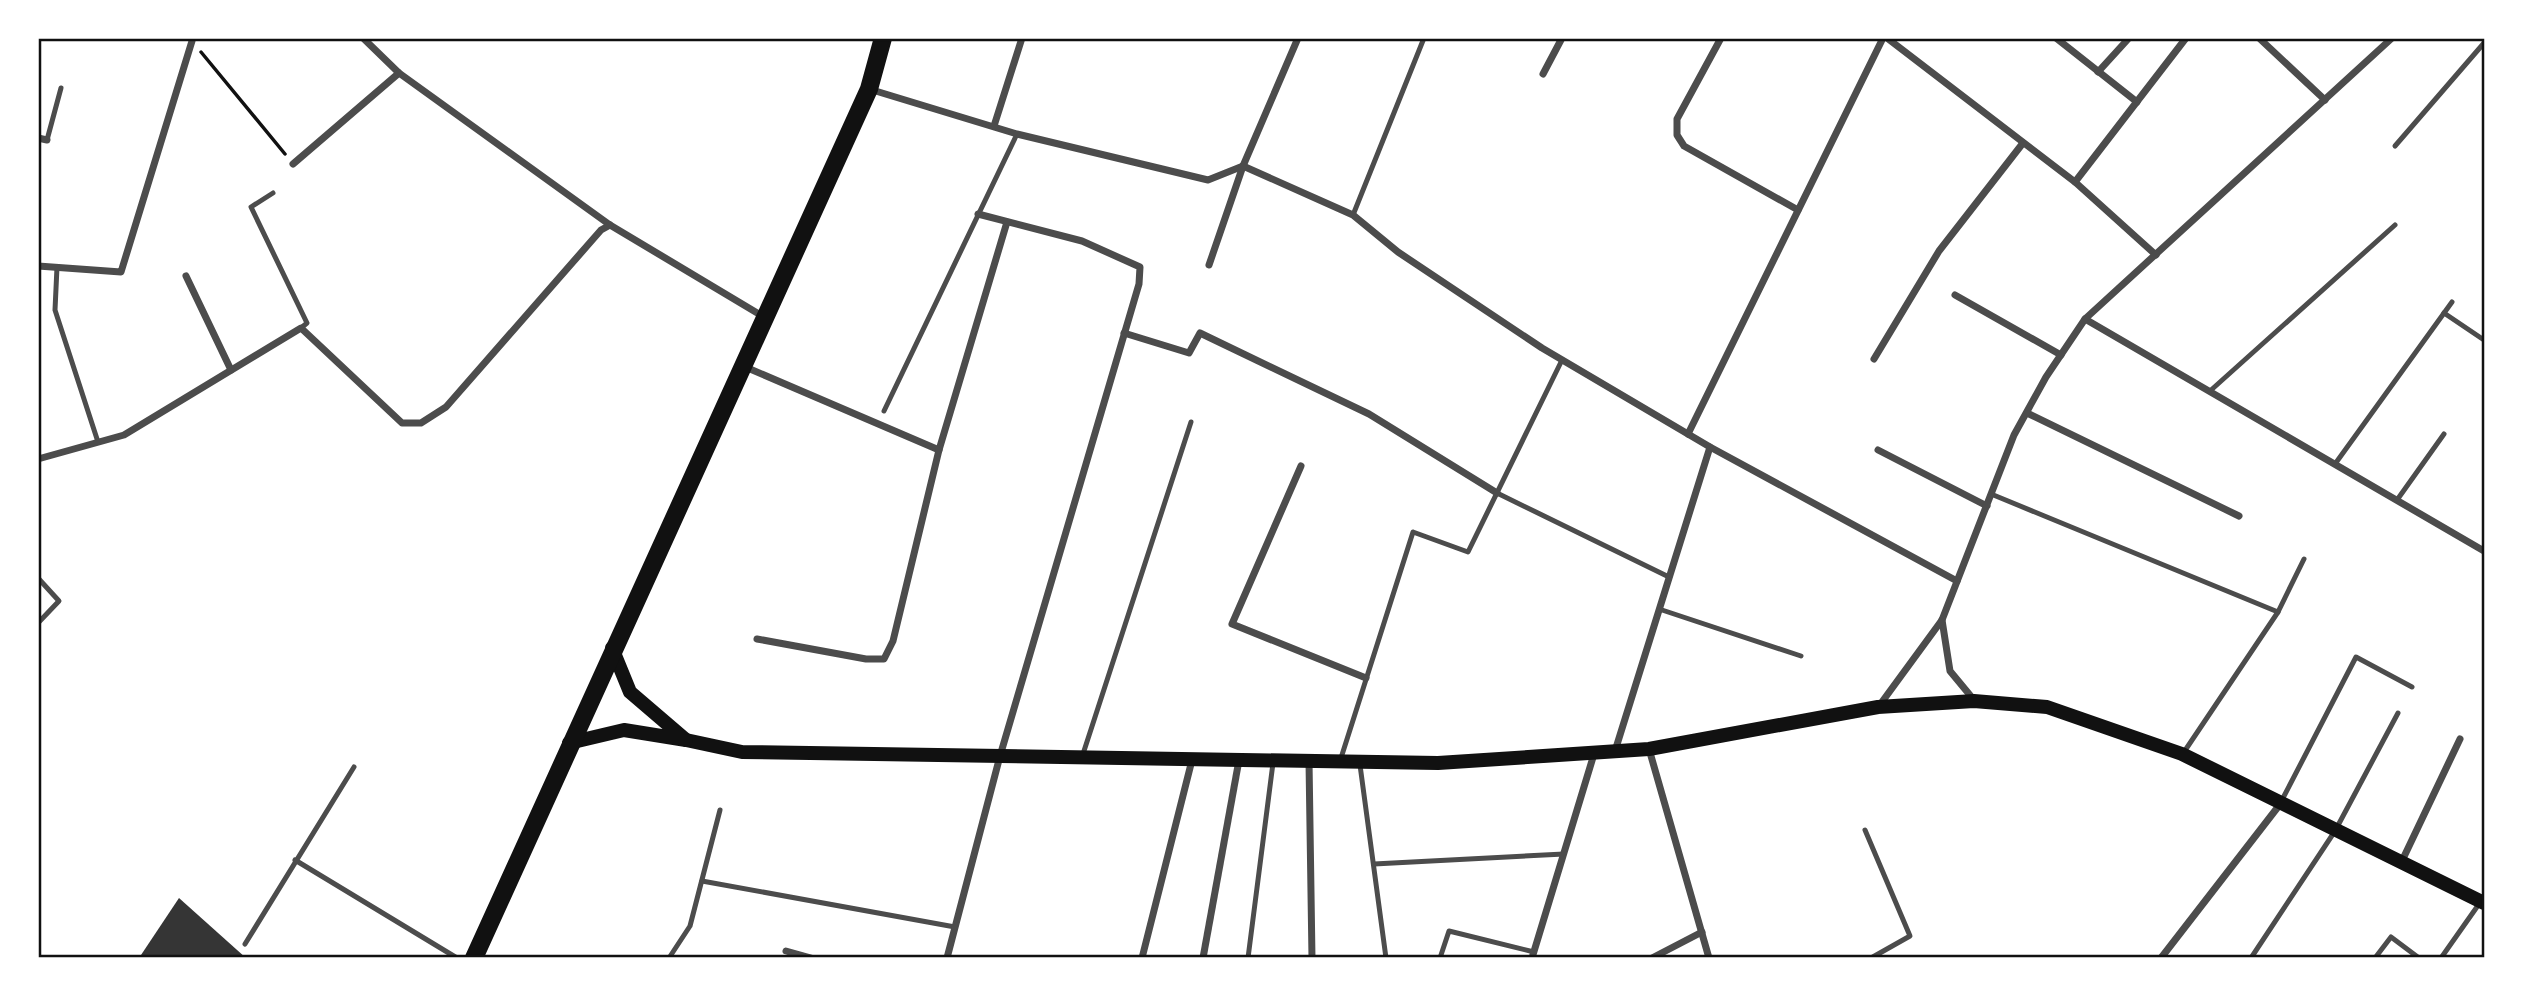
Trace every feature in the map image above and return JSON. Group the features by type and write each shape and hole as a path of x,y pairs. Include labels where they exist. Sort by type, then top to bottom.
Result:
{"main road":[{"path":"474,957 612,648 869,89 883,38"},
{"path":"612,648 630,692 686,740"},
{"path":"569,743 624,730 742,752 1438,763 1648,750 1878,707 1974,701 2046,706 2182,754 2400,864 2483,902"}],"street":[{"path":"363,38 399,73 610,225 764,317"},
{"path":"994,127 1022,38"},
{"path":"1209,265 1243,166 1298,38"},
{"path":"1543,74 1562,38"},
{"path":"1721,38 1677,119 1677,135 1684,146 1798,210"},
{"path":"1688,434 1885,38 2075,182 2156,255"},
{"path":"2056,38 2137,102"},
{"path":"2098,72 2129,38"},
{"path":"2075,182 2186,38"},
{"path":"2259,38 2325,100"},
{"path":"1878,707 1942,620 2026,413 2085,319 2392,38"},
{"path":"38,266 121,272 192,41"},
{"path":"293,164 399,73"},
{"path":"869,89 1017,134 1208,180 1243,166 1353,215 1398,252 1562,360 1710,447 1957,581"},
{"path":"1874,359 1940,251 2023,143"},
{"path":"947,957 1000,756 1124,333 1140,267 1082,241 978,214"},
{"path":"757,639 866,659 884,659 893,641 939,450 1007,222"},
{"path":"38,459 124,435 301,328 402,423 421,423 446,407 601,230 610,225"},
{"path":"186,276 231,370"},
{"path":"1955,295 2061,355"},
{"path":"2085,319 2484,551"},
{"path":"1124,333 1189,353 1200,333 1369,414 1497,492"},
{"path":"742,366 939,450"},
{"path":"2026,413 2239,516"},
{"path":"1615,753 1710,447"},
{"path":"1878,450 1987,506"},
{"path":"1301,466 1232,624 1366,678"},
{"path":"1942,620 1950,671 1974,701"},
{"path":"2400,864 2460,739"},
{"path":"1648,750 1709,957"},
{"path":"1533,955 1594,754"},
{"path":"1145,957 1192,759"},
{"path":"1203,957 1239,760"},
{"path":"1309,761 1312,957"},
{"path":"2161,957 2281,803"},
{"path":"1651,957 1702,932"},
{"path":"786,951 811,957"}],"lane":[{"path":"1353,215 1424,38"},
{"path":"2395,146 2484,43"},
{"path":"43,139 61,88"},
{"path":"884,411 1017,134"},
{"path":"273,193 251,207 307,323 301,328"},
{"path":"2210,391 2395,225"},
{"path":"57,267 55,310 98,442"},
{"path":"2334,464 2452,302"},
{"path":"2444,313 2484,340"},
{"path":"1340,761 1413,531 1468,552 1562,360"},
{"path":"1082,757 1191,422"},
{"path":"2397,500 2444,433"},
{"path":"1497,492 1669,577"},
{"path":"1991,494 2278,612"},
{"path":"2182,754 2278,612 2304,559"},
{"path":"38,578 60,601 38,623"},
{"path":"1659,609 1801,656"},
{"path":"2281,803 2356,657 2412,687"},
{"path":"2251,957 2335,831 2398,713"},
{"path":"1248,957 1273,760"},
{"path":"1360,762 1386,957"},
{"path":"245,944 354,767"},
{"path":"669,957 690,926 720,810"},
{"path":"1865,830 1910,936 1871,957"},
{"path":"1374,864 1564,854"},
{"path":"295,860 457,957"},
{"path":"702,881 955,927"},
{"path":"2441,957 2483,902"},
{"path":"1440,957 1449,931 1533,955"},
{"path":"2375,957 2391,937 2419,957"}],"path":[{"path":"192,41 293,164"}],"building":[{"path":"179,898 246,958 139,958"}]}
